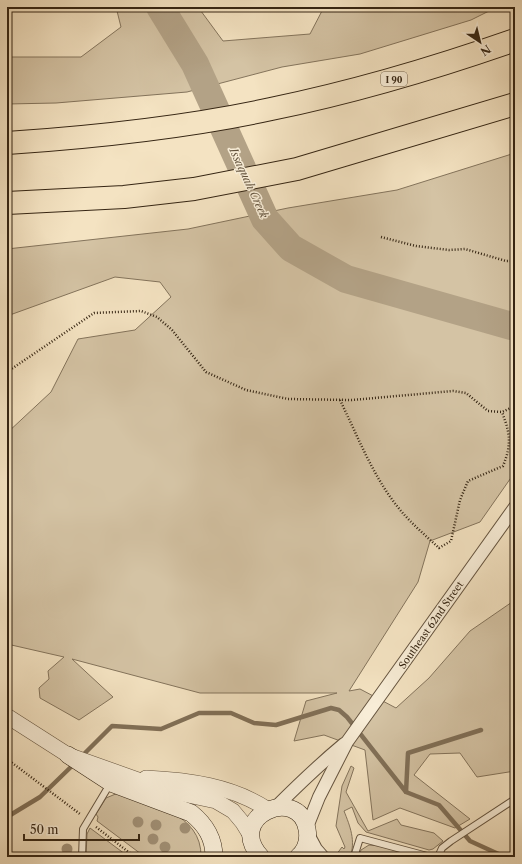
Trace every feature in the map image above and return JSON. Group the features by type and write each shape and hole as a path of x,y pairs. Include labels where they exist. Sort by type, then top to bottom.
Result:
{"highway":[{"name":"I 90","path":"7,143 86,138 177,126 270,109 384,82 515,40"},
{"path":"7,203 124,196 194,189 297,169 515,104"},
{"path":"7,217 124,196"}],"main road":[{"path":"61,751 110,776 191,813 202,821 210,833 214,857"},
{"path":"252,848 255,820 272,808 284,807 298,814 307,831 305,848 298,857"}],"street":[{"name":"Southeast 62nd Street","path":"307,831 319,797 333,773 347,742 515,507"},
{"path":"7,716 61,751"},
{"name":"Southeast 62nd Street","path":"272,808 304,781 319,764 347,742"},
{"path":"110,776 170,779 199,783 251,799 272,808"},
{"path":"110,776 216,802 233,811 244,822 252,848"},
{"path":"307,831 316,849 323,857"}],"lane":[{"path":"82,857 83,829 110,776"},
{"path":"438,857 442,848 451,841 515,799"},
{"path":"354,857 360,838 431,857"}],"path":[{"path":"381,237 416,246 449,250 465,249 506,261 515,261"},
{"path":"7,372 94,313 141,311 157,317 172,330 206,372 246,390 288,399 340,400 373,399 453,391 466,393 488,411 502,412 515,406"},
{"path":"340,400 370,463 390,495 405,515 438,548 451,541 460,500 468,481 503,466 509,451 509,431 502,412"},
{"path":"7,759 135,857"}],"shaded area":[{"path":"116,7 198,7 223,41 310,34 324,7 497,7 471,20 360,54 282,67 187,92 56,103 7,104 7,57 81,57 121,27"},
{"path":"515,153 515,472 480,522 430,541 418,582 349,691 360,689 396,708 429,678 470,631 515,600 515,771 477,777 460,753 430,754 414,775 470,819 455,828 400,808 373,820 365,750 324,735 294,741 306,701 337,693 200,693 72,659 113,697 79,720 40,698 39,688 49,679 48,671 64,657 7,644 7,433 51,392 78,339 135,330 171,297 160,282 115,277 7,316 7,249 188,229 288,208 397,190"},
{"path":"351,766 354,768 346,792 368,831 397,819 401,825 434,833 443,841 433,849 429,850 366,832 358,823 352,807 344,811 352,834 352,851 350,857 338,857 336,855 342,847 344,849 345,847 336,826 342,786"},
{"path":"118,793 159,806 184,820 193,830 199,842 201,857 153,857 150,855 151,857 145,857 97,821 98,817 96,814 106,798"},
{"path":"90,828 129,857 86,857 87,834"},
{"path":"369,845 380,846 416,857 358,857 361,850"}],"waterway":[{"name":"Issaquah Creek","path":"160,7 195,64 265,219 291,248 346,279 515,327"},
{"path":"81,757 112,726 161,729 199,713 231,713 254,723 276,725 331,708 339,710 347,717 406,792 439,805 470,841 505,857"},
{"path":"406,792 408,753 481,730"},
{"path":"7,817 40,797 74,764"}]}
